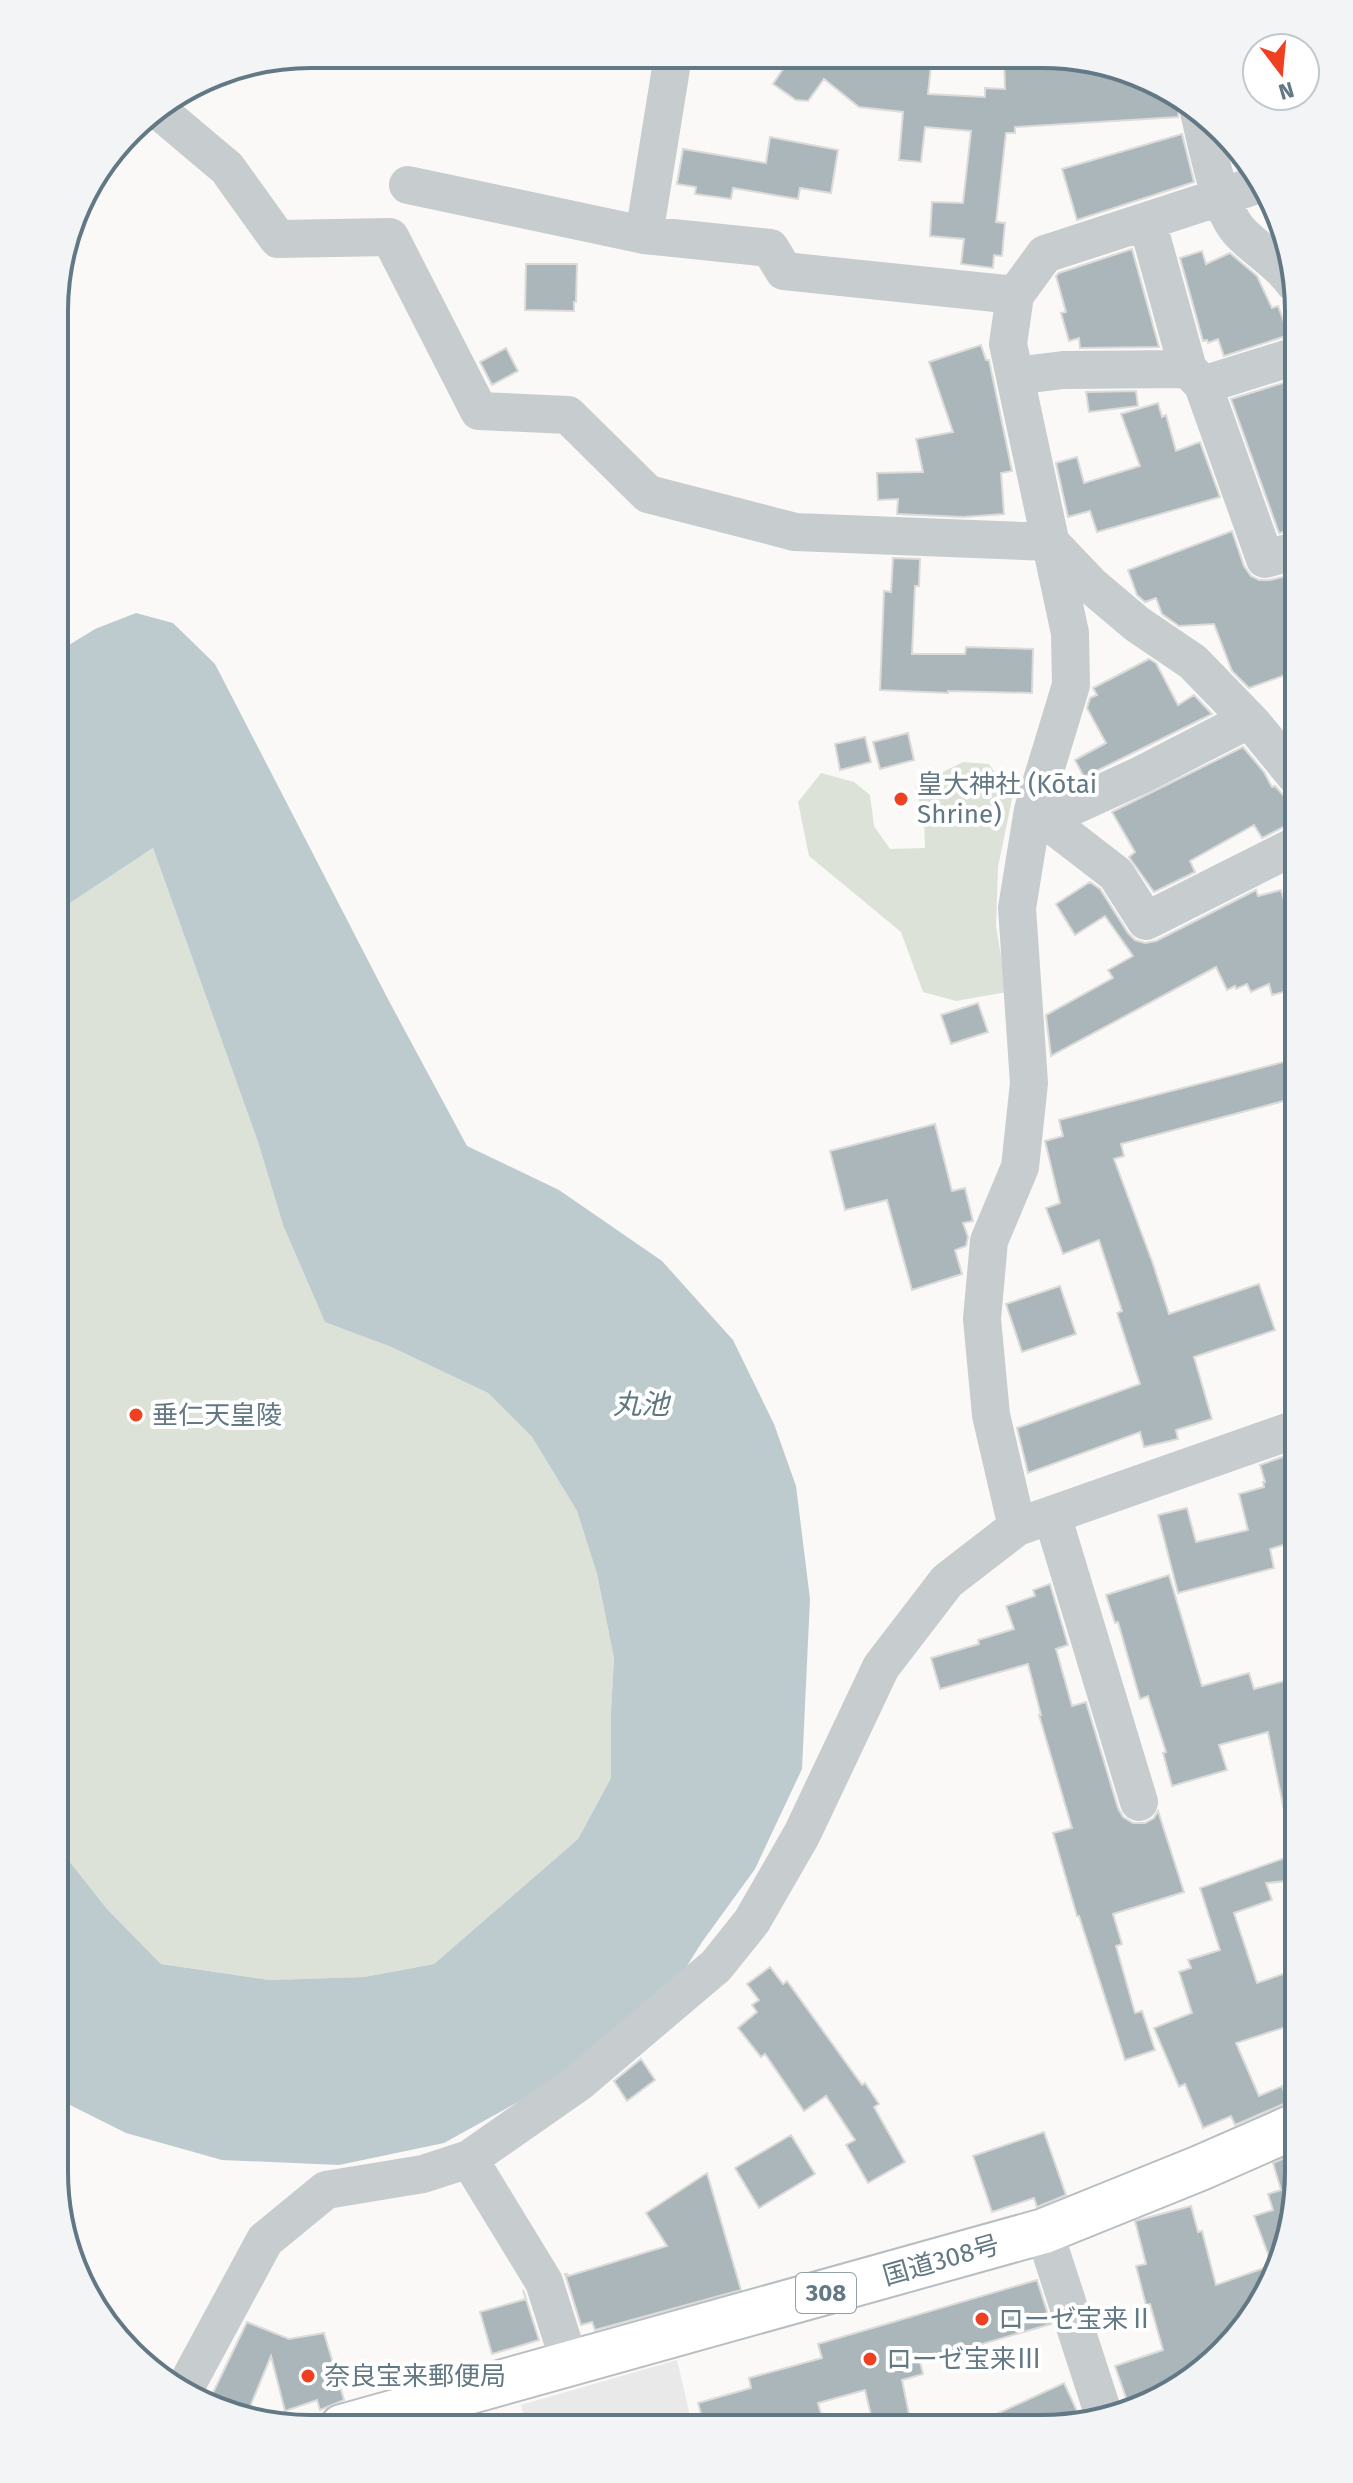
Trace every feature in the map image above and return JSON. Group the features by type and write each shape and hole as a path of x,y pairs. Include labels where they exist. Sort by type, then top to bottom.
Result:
{"highway":[{"name":"国道308号","path":"436,2414 570,2364 1044,2231 1284,2131"}],"street":[{"path":"644,235 671,68"},
{"path":"166,116 227,168 278,239 390,237 479,411 568,415 648,494 795,532 1050,542 1092,586 1137,624 1193,662 1285,763"},
{"path":"1212,138 1239,191 1238,230 1281,267"},
{"path":"408,185 644,235 770,248 784,271 1015,295"},
{"path":"1139,1802 1035,1521 991,1415 982,1319 989,1241 1020,1167 1029,1083 1017,908 1071,685 1070,633 1008,344 1015,295 1045,254 1239,191"},
{"path":"1147,221 1196,377 1265,559 1285,554"},
{"path":"1015,376 1063,370 1196,377 1285,358"},
{"path":"1039,814 1141,775 1248,720"},
{"path":"1039,814 1116,874 1146,921 1285,851"},
{"path":"189,2381 265,2240 326,2190 423,2174 469,2159 578,2083 716,1966 752,1921 802,1834 881,1667 947,1581 1035,1521 1284,1433"},
{"path":"469,2159 544,2282 570,2364"},
{"path":"1044,2231 1101,2407"}],"shaded area":[{"path":"963,762 989,764 1012,799 998,867 996,926 1007,992 956,1001 923,992 901,932 809,856 798,802 821,773 854,782 870,795 874,826 890,849 925,848 924,818 915,786"},
{"path":"153,848 258,1142 283,1225 325,1321 389,1346 488,1393 532,1437 577,1511 597,1574 614,1658 611,1778 578,1839 434,1964 364,1977 270,1980 161,1964 107,1909 68,1860 68,904"},
{"path":"677,2360 690,2415 524,2415 521,2405"}],"water":[{"name":"丸池","path":"136,613 173,623 215,664 467,1146 559,1190 662,1261 733,1340 774,1424 796,1486 810,1599 802,1769 755,1869 677,1982 556,2081 444,2143 339,2165 222,2160 126,2133 68,2104 68,1860 107,1909 161,1964 270,1980 364,1977 434,1964 578,1839 611,1778 614,1658 597,1574 577,1511 532,1437 488,1393 389,1346 325,1322 283,1225 258,1142 153,848 68,904 68,646 95,629"}],"building":[{"path":"784,68 931,68 928,94 985,97 985,88 1005,89 1004,68 1058,69 1120,81 1179,110 1178,117 1015,127 1015,133 1006,133 996,222 1005,223 1002,256 994,255 993,268 961,264 964,239 930,236 932,202 963,203 971,131 925,127 921,162 899,160 903,112 859,107 824,79 808,101 796,100 773,84"},
{"path":"1182,134 1194,182 1077,220 1062,169"},
{"path":"770,137 838,150 831,193 800,188 798,199 733,188 731,199 695,194 696,187 677,184 683,149 766,163"},
{"path":"1132,249 1159,347 1080,348 1079,338 1069,341 1061,313 1066,312 1056,276"},
{"path":"1202,251 1206,264 1230,253 1257,276 1272,308 1278,306 1285,324 1285,336 1224,356 1218,339 1208,343 1207,340 1203,341 1180,258"},
{"path":"526,264 577,264 574,311 525,310"},
{"path":"981,345 986,360 989,360 1012,471 1001,473 1004,514 963,517 897,514 898,499 878,500 877,473 923,472 916,439 953,432 929,362"},
{"path":"506,348 518,371 492,385 480,362"},
{"path":"1285,382 1285,532 1279,533 1231,399"},
{"path":"1136,391 1138,406 1089,412 1086,392"},
{"path":"1158,403 1162,417 1166,415 1176,451 1200,442 1220,497 1097,532 1090,511 1068,517 1056,463 1077,457 1084,483 1140,466 1121,414"},
{"path":"1232,531 1244,566 1251,576 1259,580 1285,576 1285,675 1249,688 1232,671 1214,624 1179,626 1162,614 1156,598 1145,602 1137,595 1128,570"},
{"path":"893,558 920,559 919,586 915,586 912,654 965,654 966,647 1033,649 1032,693 880,690 884,591 891,592"},
{"path":"1149,659 1156,663 1178,705 1194,695 1212,714 1084,777 1075,760 1106,743 1087,708 1090,698 1097,695 1093,688"},
{"path":"908,733 914,760 880,769 873,742"},
{"path":"865,737 871,762 840,770 835,744"},
{"path":"1243,747 1272,787 1275,786 1285,796 1285,826 1262,838 1254,825 1190,861 1195,872 1154,892 1129,857 1135,852 1112,812"},
{"path":"1090,882 1100,889 1128,933 1135,940 1145,943 1156,941 1256,890 1258,896 1281,890 1285,903 1285,992 1272,995 1269,984 1251,992 1247,984 1227,990 1216,967 1051,1056 1046,1015 1113,978 1108,970 1133,956 1105,916 1075,935 1056,904"},
{"path":"978,1003 988,1032 951,1044 941,1015"},
{"path":"1285,1062 1285,1101 1121,1144 1124,1156 1114,1159 1169,1314 1259,1284 1275,1330 1194,1357 1212,1419 1176,1430 1178,1439 1144,1447 1140,1432 1028,1473 1017,1428 1140,1384 1117,1313 1122,1311 1099,1240 1063,1254 1046,1208 1060,1203 1045,1141 1063,1136 1059,1120"},
{"path":"935,1124 952,1191 965,1188 973,1221 963,1223 968,1237 966,1246 955,1250 962,1274 912,1290 887,1200 845,1210 830,1151"},
{"path":"1060,1286 1076,1334 1022,1352 1006,1304"},
{"path":"1284,1456 1284,1545 1270,1549 1274,1568 1178,1593 1158,1515 1187,1508 1196,1542 1248,1530 1239,1494 1264,1487 1260,1465"},
{"path":"1169,1575 1202,1686 1249,1673 1254,1689 1284,1681 1284,1811 1268,1732 1219,1745 1227,1770 1172,1786 1163,1753 1166,1752 1148,1696 1140,1699 1118,1622 1115,1623 1106,1595"},
{"path":"1050,1584 1068,1645 1056,1649 1072,1706 1086,1702 1123,1817 1133,1823 1145,1823 1154,1818 1158,1811 1184,1892 1113,1914 1122,1944 1116,1946 1135,2013 1142,2011 1155,2050 1125,2060 1053,1833 1072,1828 1039,1715 1028,1664 940,1689 931,1658 979,1644 978,1640 1014,1629 1006,1606 1035,1596 1033,1590"},
{"path":"1284,1858 1284,1881 1266,1883 1272,1900 1234,1913 1257,1983 1284,1974 1284,2027 1236,2043 1259,2096 1282,2086 1284,2104 1235,2125 1231,2116 1203,2128 1185,2084 1179,2087 1154,2028 1192,2013 1179,1972 1191,1968 1188,1960 1220,1950 1200,1888"},
{"path":"770,1967 783,1984 787,1981 879,2104 874,2107 905,2162 868,2183 846,2145 855,2140 826,2096 804,2111 765,2054 761,2057 738,2028 757,2012 752,2005 759,2000 747,1984"},
{"path":"641,2059 655,2080 627,2101 614,2081"},
{"path":"1044,2132 1066,2195 1037,2207 1034,2198 992,2212 973,2156"},
{"path":"791,2135 815,2174 759,2208 735,2168"},
{"path":"1284,2158 1280,2219 1269,2257 1254,2216 1273,2210 1268,2194 1281,2190 1273,2163"},
{"path":"707,2173 741,2290 595,2330 592,2322 581,2325 565,2274 568,2276 667,2246 646,2213"},
{"path":"1191,2206 1198,2232 1202,2231 1216,2285 1264,2269 1244,2307 1214,2344 1190,2365 1127,2399 1115,2366 1163,2350 1150,2304 1146,2305 1136,2266 1146,2264 1135,2221"},
{"path":"1037,2280 1051,2324 920,2362 923,2374 902,2380 909,2415 871,2415 865,2390 818,2403 821,2415 701,2415 698,2403 751,2388 749,2378 822,2358 818,2344"},
{"path":"526,2299 539,2340 492,2354 480,2312"},
{"path":"247,2322 289,2339 324,2333 344,2400 320,2410 317,2400 285,2411 271,2356 250,2407 213,2393"},
{"path":"1064,2383 1077,2412 1042,2415 994,2415"}],"place":[{"name":"皇大神社 (Kōtai Shrine)","path":"901,799"},
{"name":"垂仁天皇陵","path":"136,1415"},
{"name":"ローゼ宝来Ⅱ","path":"982,2319"},
{"name":"ローゼ宝来Ⅲ","path":"870,2359"},
{"name":"奈良宝来郵便局","path":"308,2376"}]}
